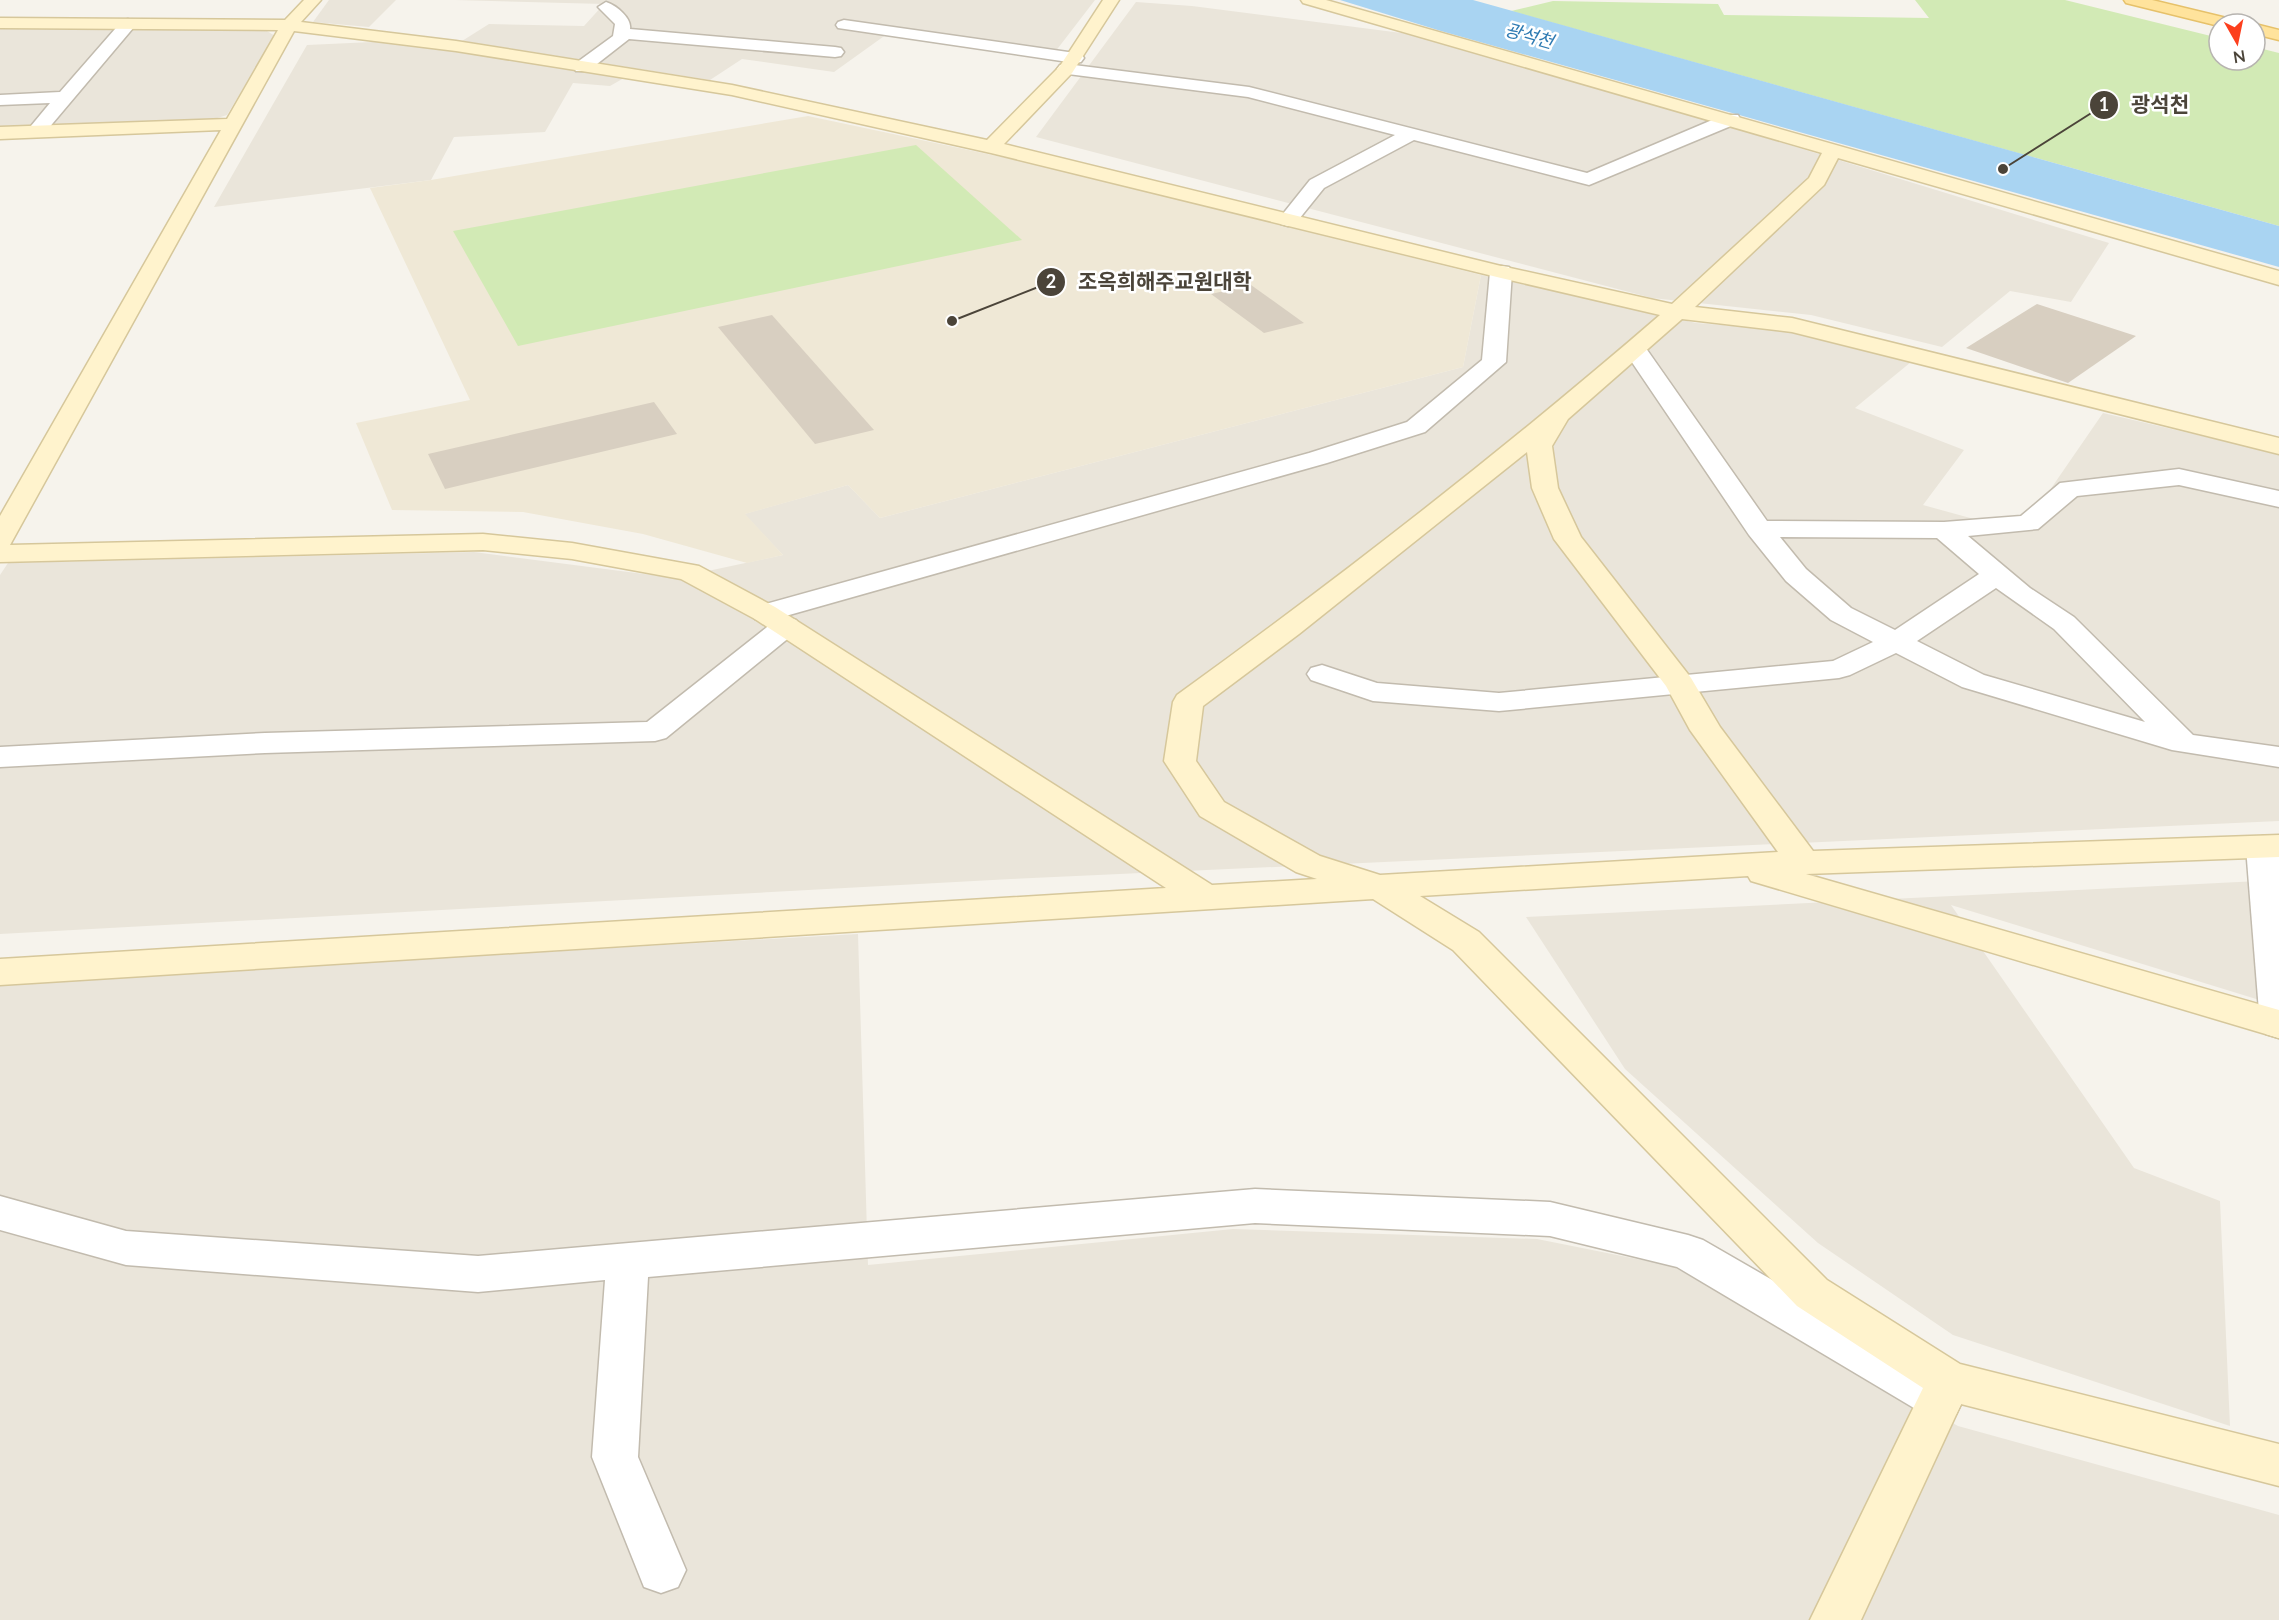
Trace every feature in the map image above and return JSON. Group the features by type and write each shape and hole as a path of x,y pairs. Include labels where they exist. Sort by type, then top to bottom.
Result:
{"main road":[{"path":"2132,0 2207,18"}],"street":[{"path":"0,540 7,515 289,25 313,0"},
{"path":"991,147 1071,63 1111,0"},
{"path":"1309,0 2279,278"},
{"path":"582,67 621,38 623,23 606,7"},
{"path":"0,22 289,25 456,46 732,90 991,147 1502,272 1677,312 1792,325 2279,446"},
{"path":"35,132 128,24"},
{"path":"844,25 1249,92 1589,179 1731,120"},
{"path":"622,33 835,52"},
{"path":"0,99 65,97"},
{"path":"0,133 234,123"},
{"path":"1288,220 1317,184 1412,134"},
{"path":"1833,149 1817,181 1677,312 1560,414 1289,628 1188,702 1180,761 1212,809 1308,864 1379,887 1466,941 1812,1293 1945,1390"},
{"path":"0,758 265,743 656,730 776,620 1416,427 1494,362 1502,272"},
{"path":"1635,349 1759,529 1796,575 1841,614 1973,681 2183,743 2279,757"},
{"path":"1560,414 1539,446 1545,488 1568,539 1680,684 1706,730 1804,863"},
{"path":"1759,529 1944,530 2028,523 2069,489 2179,477 2279,499"},
{"path":"1944,530 2020,594 2064,623 2183,743"},
{"path":"0,554 483,542 572,551 689,572 776,620 1206,898"},
{"path":"1322,674 1373,692 1499,702 1839,669 1896,642 1996,575"},
{"path":"0,972 1736,865 2271,846 2279,1024 1736,865"},
{"path":"0,1213 126,1248 478,1274 1255,1206 1550,1219 1688,1252 1945,1390 2279,1465"},
{"path":"628,1261 615,1457 662,1570"},
{"path":"1834,1620 1945,1390"}],"shaded area":[{"path":"329,0 396,0 369,27 313,22"},
{"path":"455,0 1095,0 1055,52 894,29 834,72 742,59 710,80 462,41 489,24 584,26 604,4"},
{"path":"1136,2 1192,6 1440,38 2109,243 2071,302 2010,291 1942,347 1811,315 1652,298 1036,137"},
{"path":"0,27 267,31 275,36 227,115 214,119 0,127"},
{"path":"394,41 624,78 610,86 573,83 545,132 454,137 431,180 214,207 307,45"},
{"path":"808,116 1063,170 1481,275 1463,367 880,518 848,485 745,514 783,555 747,563 643,534 523,512 392,510 356,423 470,400 370,188 431,180"},
{"path":"1481,275 1696,323 1787,330 1911,362 1855,408 1964,450 1923,505 2021,532 2103,413 2279,454 2279,821 1011,879 0,934 0,575 8,563 474,552 675,578 783,555 744,514 848,485 880,518 1463,367"},
{"path":"2279,880 2279,1006 1951,905 2134,1168 2220,1201 2230,1426 1953,1335 1818,1243 1625,1069 1526,917"},
{"path":"858,934 868,1265 1233,1229 1537,1239 1672,1266 1958,1426 2279,1515 2279,1620 0,1620 0,983"}],"green space":[{"path":"1915,0 2065,0 2207,35 2207,72 2267,72 2267,50 2279,53 2279,226 1511,11 1553,1 1718,4 1724,15 1929,18"},
{"path":"916,145 1022,240 518,346 453,231"}],"water":[{"name":"광석천","path":"1340,0 1473,0 2279,226 2279,267 1441,31"}],"building":[{"path":"1251,285 1304,323 1264,333 1211,294"},
{"path":"2037,304 2136,336 2068,383 1966,348"},
{"path":"772,315 874,430 815,444 718,327"},
{"path":"654,402 677,434 445,489 428,454"}],"place":[{"name":"광석천","path":"2003,169"},
{"name":"조옥희해주교원대학","path":"952,321"}]}
